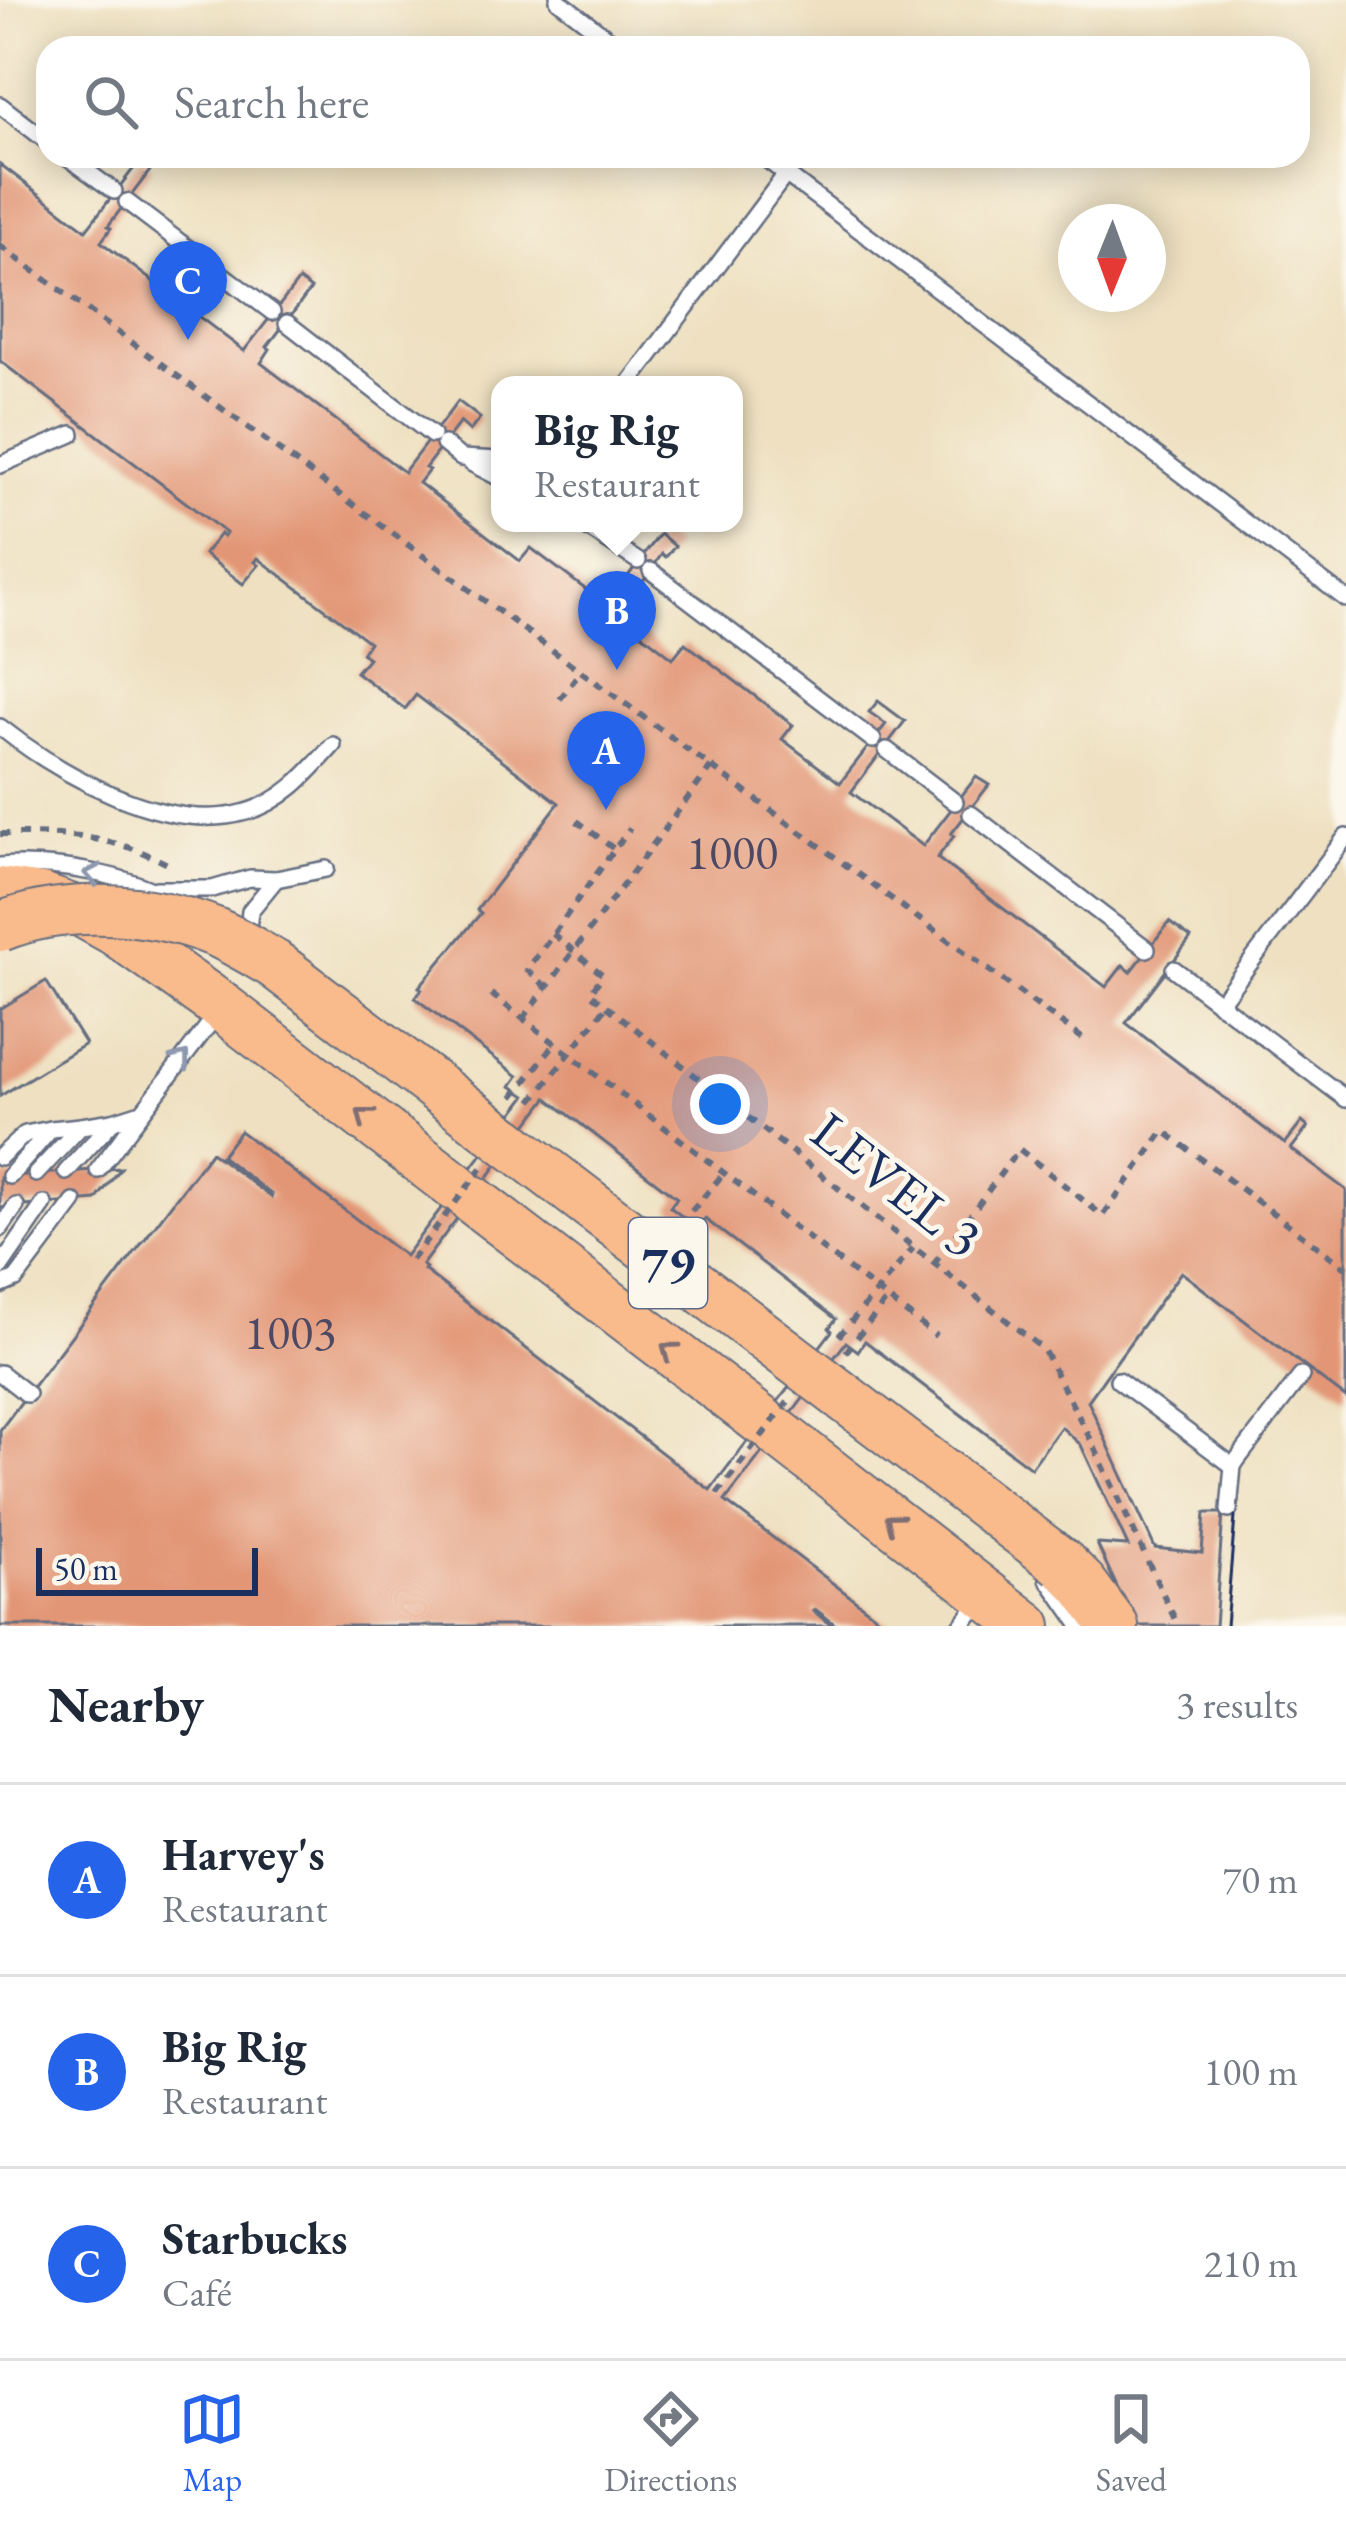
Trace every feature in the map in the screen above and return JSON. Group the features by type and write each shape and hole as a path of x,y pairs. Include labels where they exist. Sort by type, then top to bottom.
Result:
{"highway":[{"name":"79","path":"0,892 41,898 82,912 222,1007 770,1427 974,1609 1027,1626"},
{"name":"79","path":"0,927 47,914 135,913 213,931 274,964 1062,1563 1114,1626"}],"lane":[{"path":"557,0 604,36"},
{"path":"0,105 36,133"},
{"path":"82,168 272,312"},
{"path":"778,168 1346,599"},
{"path":"635,376 786,174"},
{"path":"177,300 203,261"},
{"path":"287,323 461,458 491,473"},
{"path":"0,465 72,434"},
{"path":"461,458 491,460"},
{"path":"595,532 955,802"},
{"path":"608,532 615,544"},
{"path":"0,727 71,773 130,802 172,815 245,812 300,782 333,746"},
{"path":"971,814 1148,949"},
{"path":"1219,1004 1346,836"},
{"path":"0,866 67,869 153,890 212,889 250,878 276,879 326,869"},
{"path":"245,953 250,911 276,879"},
{"path":"153,890 245,953 1008,1535 1046,1576 1081,1626"},
{"path":"1174,969 1346,1099"},
{"path":"98,1170 222,1007"},
{"path":"0,1157 25,1134 141,1112"},
{"path":"67,1172 113,1120"},
{"path":"37,1174 80,1126"},
{"path":"10,1177 50,1129"},
{"path":"0,1286 16,1279 74,1202"},
{"path":"0,1268 44,1204"},
{"path":"0,1229 16,1206"},
{"path":"0,1373 27,1394"},
{"path":"1229,1510 1233,1466 1301,1376"},
{"path":"1118,1380 1233,1466"}],"path":[{"path":"0,246 1086,1041"},
{"path":"560,699 581,670"},
{"path":"523,1019 712,766"},
{"path":"578,821 614,849"},
{"path":"547,986 527,970 630,828"},
{"path":"0,834 63,834 124,844 173,867"},
{"name":"LEVEL 3","path":"553,934 602,975 590,993 1043,1349 1178,1626"},
{"path":"491,994 936,1336"},
{"path":"532,1101 607,1006"},
{"path":"934,1264 1019,1149 1103,1216 1164,1131 1346,1268"},
{"path":"411,1260 492,1154"},
{"path":"839,1336 913,1248"},
{"path":"717,1494 798,1389"}],"building":[{"path":"0,164 86,230 134,168 152,168 101,242 244,351 299,280 311,289 267,347 261,363 404,472 458,401 480,418 470,431 460,422 419,483 520,561 531,548 606,605 660,534 675,546 666,557 662,554 619,616 673,658 685,643 793,725 782,739 840,783 886,724 869,712 878,701 905,721 851,792 923,846 976,777 989,785 937,858 1106,987 1123,965 1131,972 1169,922 1191,938 1126,1023 1285,1144 1302,1122 1308,1127 1291,1149 1346,1190 1346,1398 1181,1272 1088,1401 1155,1548 1202,1553 1205,1513 1223,1513 1215,1626 1135,1626 1097,1544 1128,1546 1081,1445 1061,1427 1031,1468 865,1341 858,1351 846,1342 725,1501 889,1626 837,1626 815,1609 833,1626 0,1626 0,1430 211,1152 271,1197 221,1156 240,1131 405,1256 526,1096 511,1086 518,1076 415,998 559,803 416,695 405,709 356,672 368,658 362,653 369,642 258,558 259,565 243,584 204,554 226,533 0,361","holes":["547,1098 677,1198 670,1207 698,1229 705,1219 836,1319 829,1328 832,1331 710,1490 422,1265"]},
{"path":"46,981 85,1044 0,1096 0,1009"},
{"path":"121,1168 96,1200 0,1208 0,1177"}],"tram line":[{"path":"1226,1626 1235,1517"}],"place":[{"name":"Starbucks","path":"188,340"},
{"name":"Big Rig","path":"617,670"},
{"name":"Harvey's","path":"606,810"}]}
